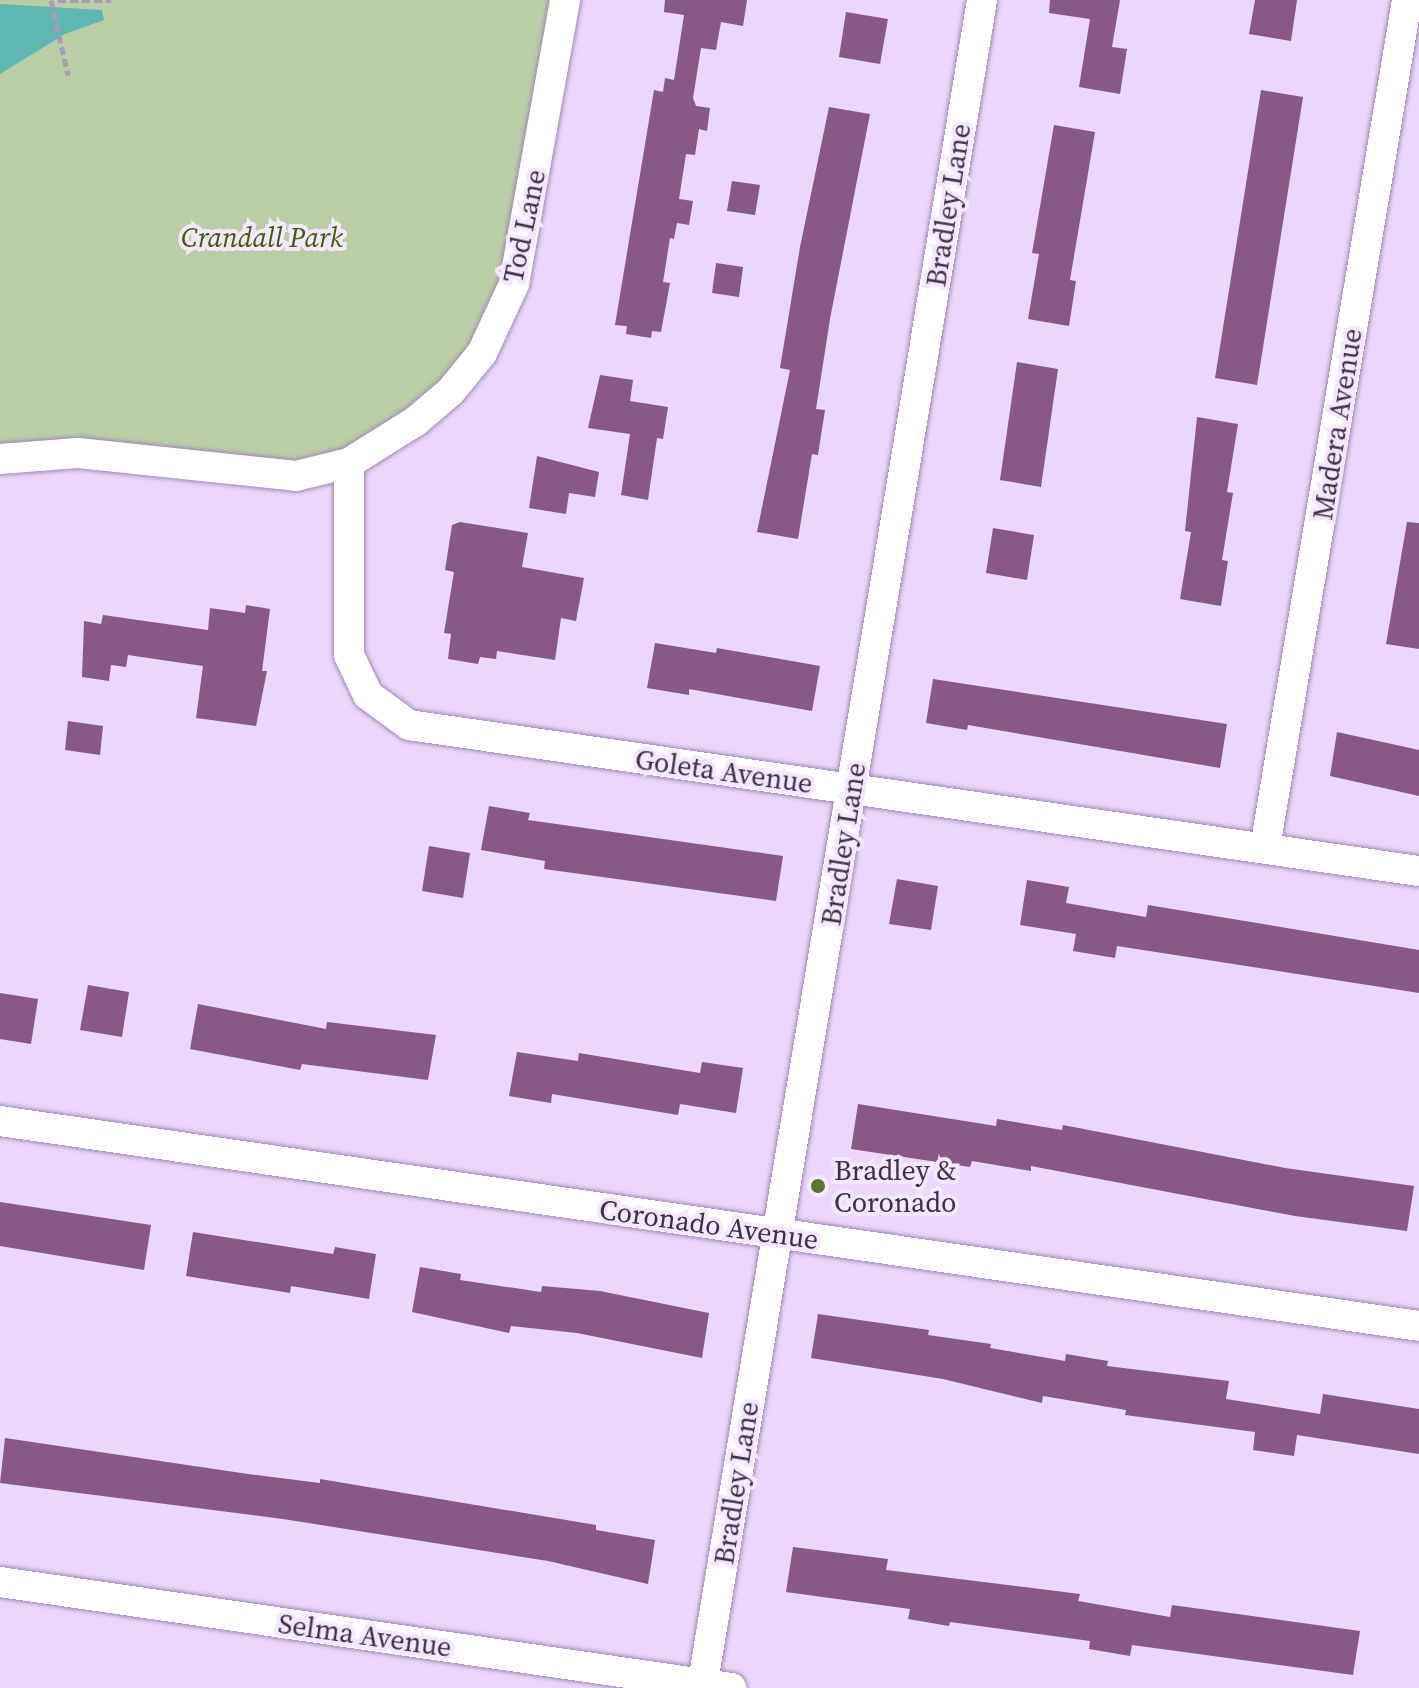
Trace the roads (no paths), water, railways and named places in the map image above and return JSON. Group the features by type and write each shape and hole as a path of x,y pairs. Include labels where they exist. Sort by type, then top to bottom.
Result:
{"street":[{"name":"Tod Lane","path":"0,459 78,453 281,476 349,463 416,421 451,391 482,353 501,317 522,257 565,0"},
{"name":"Bradley Lane","path":"712,1687 778,1234 982,0"},
{"name":"Madera Avenue","path":"1265,848 1407,0"},
{"name":"Goleta Avenue","path":"349,463 349,655 356,677 381,710 433,730 1419,871"},
{"name":"Coronado Avenue","path":"0,1121 1419,1326"},
{"name":"Selma Avenue","path":"0,1582 712,1687"}],"place":[{"name":"Bradley & Coronado","path":"818,1186"}],"park label":[{"name":"Crandall Park","path":"262,237"}]}
